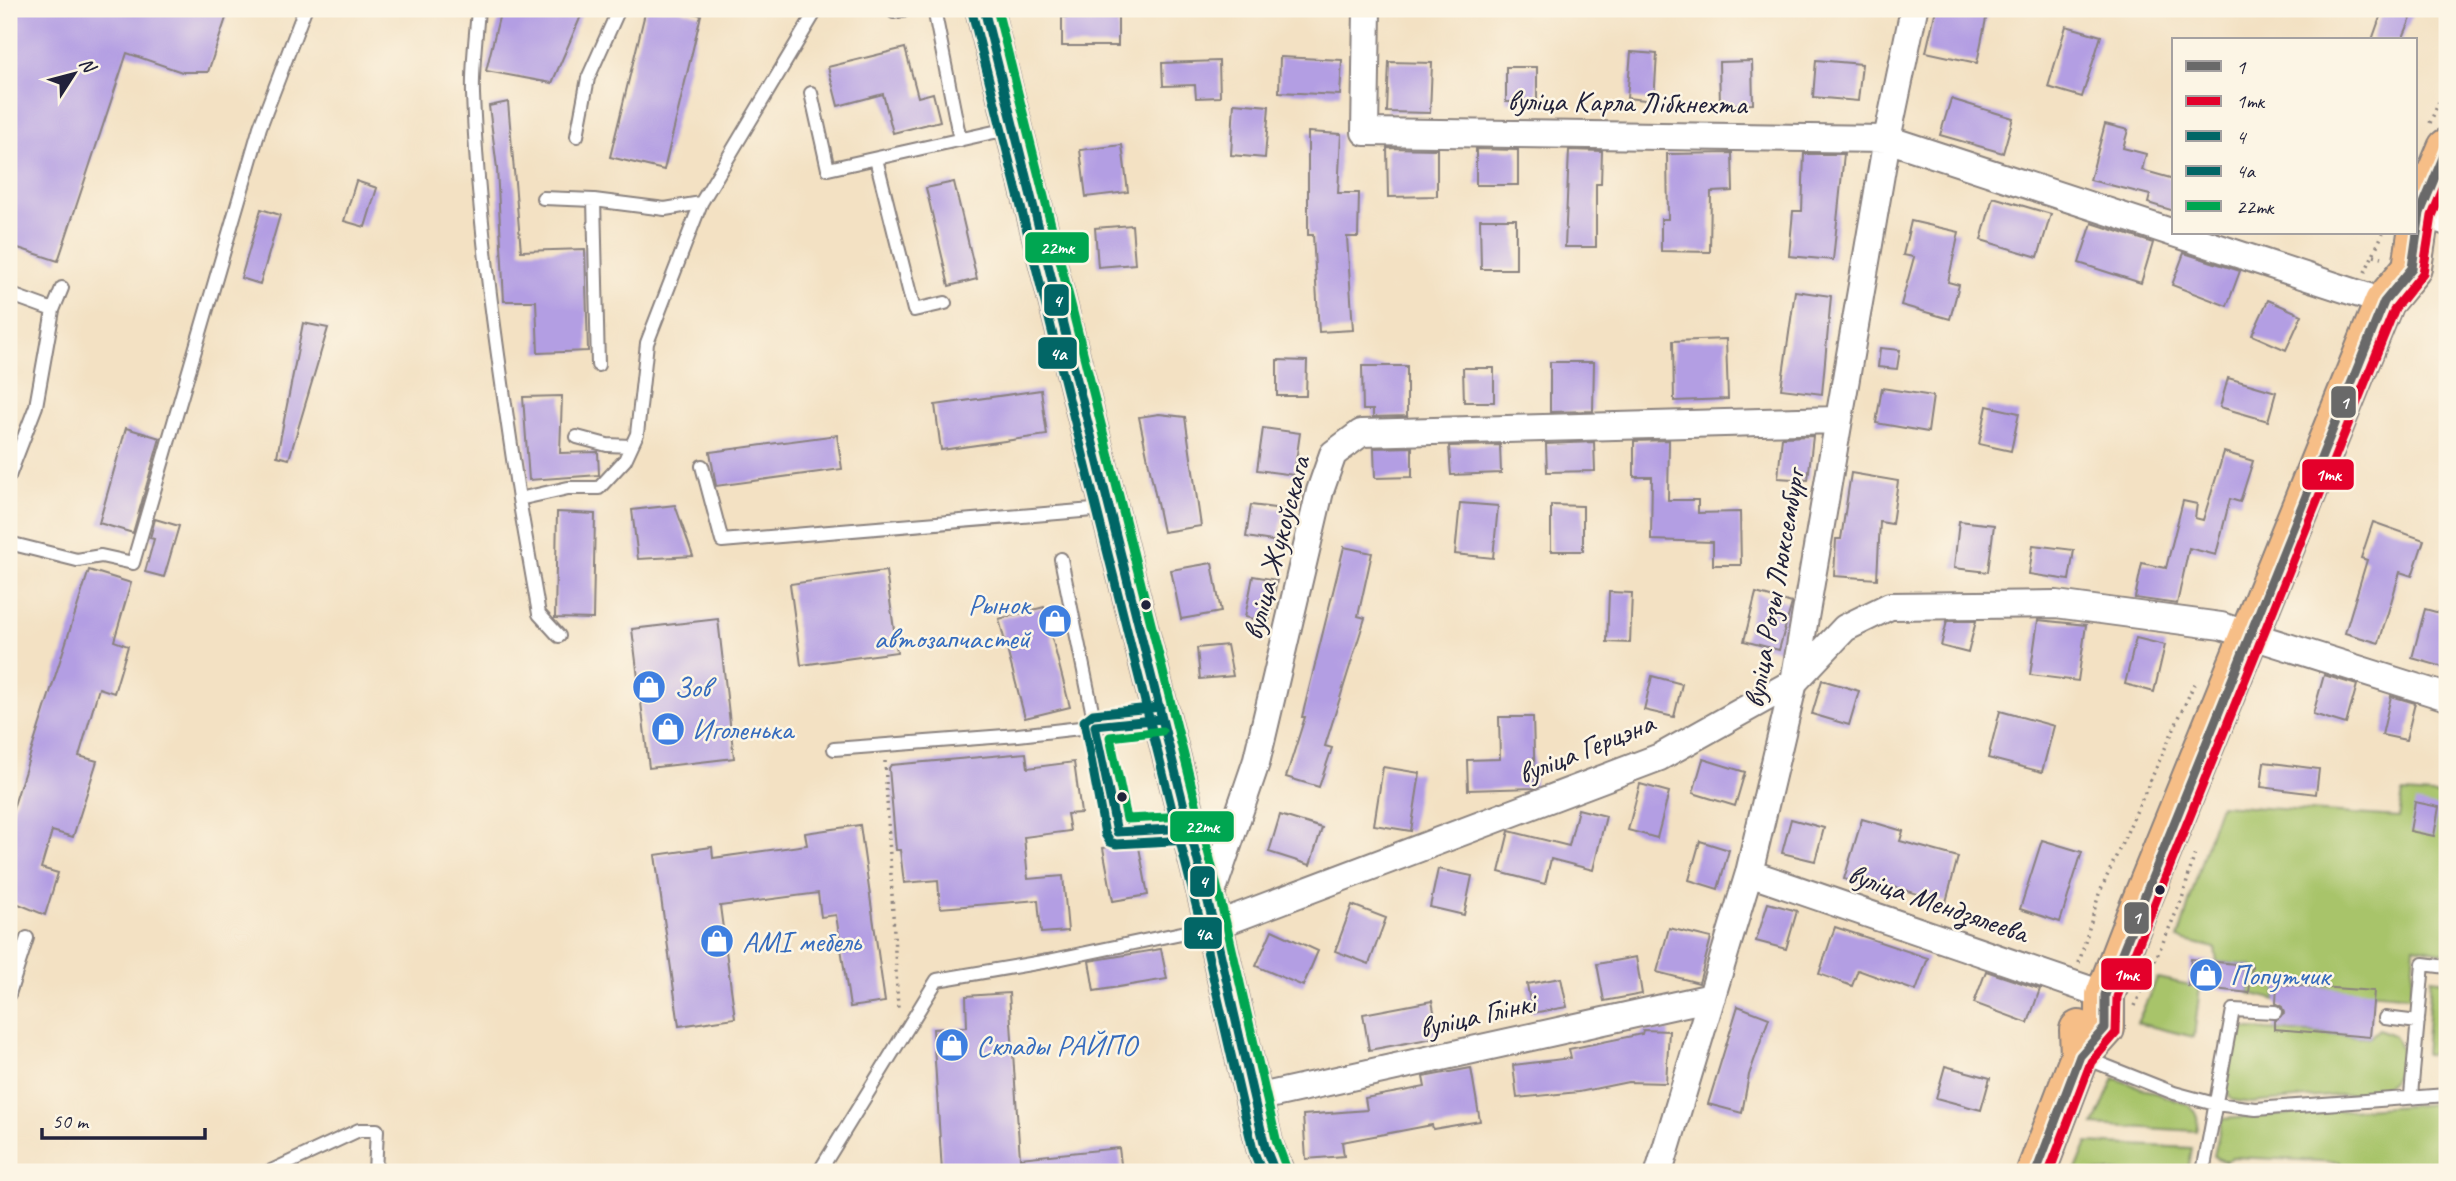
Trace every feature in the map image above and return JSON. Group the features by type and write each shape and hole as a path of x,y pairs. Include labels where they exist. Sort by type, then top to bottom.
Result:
{"main road":[{"path":"984,9 1017,131 1256,1098 1265,1147 1275,1172"},
{"path":"2036,1172 2080,1056 2105,1028 2105,995 2384,302 2412,268 2437,140"}],"street":[{"name":"вуліца Карла Лібкнехта","path":"1367,9 1365,132 1887,139 2172,232"},
{"name":"вуліца Розы Люксембург","path":"1659,1172 1749,873 1794,682 1887,139 1914,9"},
{"name":"вуліца Карла Лібкнехта","path":"2177,234 2384,302"},
{"name":"вуліца Жукоўскага","path":"1211,916 1256,763 1320,491 1333,454 1361,433 1837,420"},
{"name":"вуліца Герцэна","path":"1211,916 1660,757 1794,682 1845,628 1890,606 2056,604 2221,626 2447,697"},
{"name":"вуліца Мендзялеева","path":"1749,873 2105,995"},
{"name":"вуліца Глінкі","path":"1256,1098 1712,997"}],"lane":[{"path":"9,543 77,560 101,556 133,563 260,127 305,9"},
{"path":"478,9 473,92 478,173 501,383 539,614 559,636"},
{"path":"577,136 589,78 620,9"},
{"path":"519,499 568,488 599,488 625,460 637,434 647,343 701,203 817,9"},
{"path":"894,12 908,9"},
{"path":"934,9 960,140"},
{"path":"811,93 828,169 994,132 1017,131"},
{"path":"876,159 914,310 945,303"},
{"path":"543,198 594,200 665,209 701,203"},
{"path":"594,200 598,365"},
{"path":"9,476 36,406 52,310 62,288"},
{"path":"9,294 52,310"},
{"path":"577,438 607,445 631,446"},
{"path":"702,466 722,541 1109,508"},
{"path":"1061,559 1117,832 1188,828"},
{"path":"834,749 1161,719"},
{"path":"819,1172 937,980 1048,961 1211,916"},
{"path":"9,993 27,938"},
{"path":"2411,1096 2423,964 2447,967"},
{"path":"2203,1172 2233,1010 2275,1012"},
{"path":"2385,1018 2418,1022"},
{"path":"2080,1056 2215,1104 2256,1109 2447,1095"},
{"path":"269,1172 359,1130 377,1130 374,1172"}],"path":[{"path":"2437,140 2447,83"},
{"path":"886,745 900,1040"}],"green space":[{"path":"2403,793 2447,796 2447,953 2414,947 2411,996 2278,984 2276,1000 2249,993 2252,966 2217,962 2215,948 2178,939 2220,805 2399,817"},
{"path":"2157,978 2200,987 2194,1037 2137,1023"},
{"path":"2431,979 2447,981 2447,1055 2425,1054"},
{"path":"2235,1028 2370,1037 2379,1029 2393,1035 2402,1048 2400,1069 2392,1082 2374,1092 2251,1103 2232,1100 2226,1092"},
{"path":"2114,1078 2189,1105 2197,1117 2196,1131 2094,1125"},
{"path":"2447,1103 2447,1172 2340,1172 2340,1162 2232,1157 2225,1162 2214,1156 2222,1119"},
{"path":"2087,1143 2192,1148 2188,1172 2075,1172"}],"building":[{"path":"9,9 229,9 208,72 182,72 127,53 58,261 9,245"},
{"path":"501,9 584,9 552,83 486,71"},
{"path":"646,9 676,9 701,15 664,170 610,157"},
{"path":"1936,9 1988,9 1977,63 1926,52"},
{"path":"2383,9 2415,9 2403,38 2373,38"},
{"path":"1118,16 1118,46 1062,46 1062,17"},
{"path":"2066,26 2101,36 2082,97 2048,87"},
{"path":"905,48 918,97 933,93 940,121 893,133 883,94 838,106 828,67"},
{"path":"1631,52 1657,54 1654,101 1627,98"},
{"path":"1280,57 1342,60 1340,95 1279,92"},
{"path":"1816,60 1862,64 1858,101 1813,97"},
{"path":"1219,61 1220,97 1196,98 1195,85 1163,86 1162,63"},
{"path":"1752,61 1753,104 1720,105 1719,62"},
{"path":"1389,62 1432,63 1430,113 1387,112"},
{"path":"1506,67 1537,67 1537,102 1506,102"},
{"path":"1951,99 2013,118 2003,153 1940,135"},
{"path":"508,102 521,251 585,249 588,351 538,353 536,301 504,301 497,168 489,106"},
{"path":"1234,103 1269,106 1265,158 1231,155"},
{"path":"2105,124 2128,130 2123,148 2146,154 2142,170 2172,178 2172,210 2148,203 2150,195 2090,180"},
{"path":"1308,132 1341,134 1338,193 1359,193 1358,237 1347,237 1353,330 1319,332 1313,235 1308,235"},
{"path":"1122,145 1128,192 1086,197 1080,150"},
{"path":"1387,148 1437,149 1437,196 1388,197"},
{"path":"1476,149 1518,150 1518,185 1476,185"},
{"path":"1569,150 1602,151 1601,184 1596,184 1596,247 1565,247"},
{"path":"1732,153 1733,191 1711,192 1710,252 1661,251 1661,219 1668,219 1667,154"},
{"path":"1804,154 1844,154 1833,260 1789,256 1793,211 1802,211"},
{"path":"356,181 377,188 365,227 344,221"},
{"path":"954,182 977,279 949,286 926,188"},
{"path":"1993,197 2051,214 2038,257 1981,240"},
{"path":"261,209 280,215 260,284 241,278"},
{"path":"1480,219 1516,219 1516,269 1481,269"},
{"path":"1911,221 1959,232 1948,282 1959,285 1950,319 1901,305 1914,257 1903,255"},
{"path":"2092,223 2153,243 2141,283 2079,263"},
{"path":"1132,225 1135,264 1098,267 1095,228"},
{"path":"2184,253 2240,271 2227,306 2172,285"},
{"path":"1795,291 1831,296 1822,394 1781,389"},
{"path":"2268,300 2302,315 2286,350 2252,335"},
{"path":"303,323 328,328 289,459 277,456"},
{"path":"1726,339 1728,399 1674,401 1673,341"},
{"path":"1880,348 1900,350 1897,369 1878,367"},
{"path":"1277,360 1307,361 1306,396 1277,396"},
{"path":"1550,362 1594,362 1593,411 1550,412"},
{"path":"1362,366 1407,366 1407,416 1373,417 1373,410 1363,410"},
{"path":"1463,368 1494,368 1494,402 1464,402"},
{"path":"2228,378 2276,392 2268,421 2220,407"},
{"path":"1882,388 1933,396 1928,432 1876,423"},
{"path":"1041,390 1047,435 941,450 935,405"},
{"path":"562,396 560,453 598,452 599,475 529,480 523,397"},
{"path":"1987,406 2019,413 2011,451 1979,444"},
{"path":"1159,414 1185,417 1201,526 1163,532 1139,417"},
{"path":"126,428 160,438 133,533 99,523"},
{"path":"1263,428 1300,433 1294,475 1257,470"},
{"path":"837,435 842,469 716,486 710,452"},
{"path":"1813,436 1808,480 1778,478 1782,437"},
{"path":"1669,440 1668,500 1698,500 1698,513 1740,512 1741,565 1713,565 1713,542 1651,540 1652,477 1634,477 1634,441"},
{"path":"1594,442 1595,471 1547,472 1546,444"},
{"path":"1500,445 1501,473 1451,475 1449,446"},
{"path":"1412,447 1412,477 1375,478 1374,448"},
{"path":"2224,452 2253,461 2240,502 2230,499 2216,555 2189,548 2177,604 2135,598 2142,563 2166,568 2183,501 2197,504 2195,518 2203,520"},
{"path":"1851,473 1898,481 1892,524 1880,522 1877,579 1834,576 1836,539 1841,539"},
{"path":"1460,503 1498,506 1493,558 1455,554"},
{"path":"675,505 693,556 638,559 632,510"},
{"path":"1251,505 1283,509 1279,542 1246,537"},
{"path":"1551,505 1583,506 1583,551 1551,551"},
{"path":"557,512 595,514 593,619 555,618"},
{"path":"155,519 179,526 164,577 145,572 154,539 150,538"},
{"path":"1959,521 1994,525 1988,572 1954,568"},
{"path":"2373,522 2424,540 2412,576 2400,572 2379,643 2345,633 2367,560 2361,558"},
{"path":"2033,545 2074,550 2069,580 2029,574"},
{"path":"1344,547 1372,553 1358,616 1365,618 1325,746 1332,748 1319,787 1286,777 1305,717 1302,717"},
{"path":"1212,563 1221,612 1181,619 1171,570"},
{"path":"89,570 131,583 114,641 128,646 114,693 99,688 79,756 97,761 73,837 52,831 41,868 58,873 45,915 9,900 9,821"},
{"path":"886,571 897,652 801,665 790,584"},
{"path":"1253,576 1277,580 1269,622 1245,617"},
{"path":"1609,592 1632,593 1630,643 1607,642"},
{"path":"1756,593 1792,603 1779,650 1744,641"},
{"path":"1044,607 1070,707 1025,718 999,619"},
{"path":"2425,609 2447,615 2447,668 2412,658"},
{"path":"718,619 734,758 649,768 632,629"},
{"path":"2038,620 2086,625 2078,681 2030,675"},
{"path":"1947,621 1976,621 1968,653 1941,646"},
{"path":"2136,638 2165,645 2154,692 2125,684"},
{"path":"1227,645 1233,676 1200,679 1197,648"},
{"path":"2324,675 2357,685 2346,724 2313,714"},
{"path":"1652,676 1682,684 1674,717 1644,710"},
{"path":"1822,680 1859,691 1849,725 1812,714"},
{"path":"2391,696 2415,703 2406,740 2382,735"},
{"path":"2000,711 2054,726 2042,772 1988,758"},
{"path":"1499,717 1533,717 1535,788 1468,790 1467,760 1500,759"},
{"path":"1026,753 1028,768 1074,762 1081,813 1067,814 1070,831 1024,837 1028,879 1063,876 1068,931 1041,933 1038,900 940,908 938,880 904,883 900,850 896,850 889,768 891,765"},
{"path":"1703,759 1745,772 1735,806 1693,793"},
{"path":"2264,762 2319,769 2316,794 2261,787"},
{"path":"1383,767 1420,773 1411,831 1374,825"},
{"path":"1640,784 1669,792 1657,838 1628,830"},
{"path":"2415,802 2439,807 2434,836 2410,831"},
{"path":"1578,809 1606,816 1593,870 1551,859 1545,884 1499,872 1509,831 1569,846"},
{"path":"1280,815 1322,828 1310,865 1269,852"},
{"path":"1791,819 1824,828 1815,861 1782,853"},
{"path":"1862,819 1903,831 1900,841 1958,857 1946,902 1886,885 1885,892 1844,879"},
{"path":"860,825 885,1002 850,1007 836,915 821,917 818,893 720,906 735,1018 679,1026 655,855 712,847 713,858 807,845 805,833"},
{"path":"2042,840 2082,852 2060,922 2020,909"},
{"path":"1700,841 1729,850 1718,889 1689,880"},
{"path":"1138,842 1148,895 1113,901 1103,848"},
{"path":"1438,869 1472,876 1464,915 1430,907"},
{"path":"1768,903 1797,911 1786,949 1756,941"},
{"path":"1352,905 1386,918 1369,964 1335,951"},
{"path":"1835,927 1928,958 1916,991 1858,970 1852,986 1819,974"},
{"path":"1669,928 1711,938 1699,983 1657,972"},
{"path":"1272,930 1318,951 1303,986 1256,966"},
{"path":"1161,949 1167,979 1094,991 1089,961"},
{"path":"1636,957 1642,994 1604,1001 1597,964"},
{"path":"2191,959 2252,966 2249,993 2188,986"},
{"path":"1986,971 2040,989 2028,1023 1974,1003"},
{"path":"1561,978 1567,1007 1532,1013 1527,984"},
{"path":"2277,984 2374,991 2370,1037 2274,1029 2274,1021 2284,1013 2282,1007 2276,1003"},
{"path":"1009,993 1020,1158 1119,1148 1122,1172 942,1172 933,1029 967,1027 966,996"},
{"path":"1432,1001 1439,1037 1369,1050 1363,1014"},
{"path":"1738,1006 1769,1018 1749,1075 1742,1113 1708,1104"},
{"path":"1643,1030 1669,1031 1666,1083 1628,1082 1579,1092 1517,1098 1513,1065 1571,1058 1569,1049 1642,1034"},
{"path":"1945,1066 1990,1078 1981,1110 1936,1098"},
{"path":"1471,1068 1480,1121 1433,1129 1432,1125 1342,1142 1344,1156 1306,1159 1303,1115 1367,1110 1365,1098 1425,1087 1423,1077"}],"transit line":[{"name":"4","path":"984,9 1214,926 1265,1147 1275,1172"},
{"name":"22тк","path":"997,9 1226,923 1277,1143 1286,1167"},
{"name":"4а","path":"972,12 1202,929 1253,1150 1262,1172"},
{"name":"1","path":"2418,227 2420,213 2447,148"},
{"name":"1тк","path":"2049,1172 2091,1062 2116,1033 2117,997 2395,308 2423,273 2432,216 2447,179"},
{"name":"1","path":"2036,1172 2080,1056 2105,1028 2105,995 2384,302 2412,268 2417,234"},
{"name":"4а","path":"1160,707 1093,714 1084,721 1105,834 1110,842 1116,844 1189,840"},
{"name":"4","path":"1161,719 1095,726 1117,832 1188,828"},
{"name":"22тк","path":"1162,731 1110,737 1127,819 1187,816"}],"place":[{"name":"Рынок автозапчастей","path":"1055,621"},
{"name":"Зов","path":"649,687"},
{"name":"Иголенька","path":"668,729"},
{"name":"AMI мебель","path":"717,941"},
{"name":"Попутчик","path":"2206,975"},
{"name":"Склады РАЙПО","path":"952,1045"}]}
